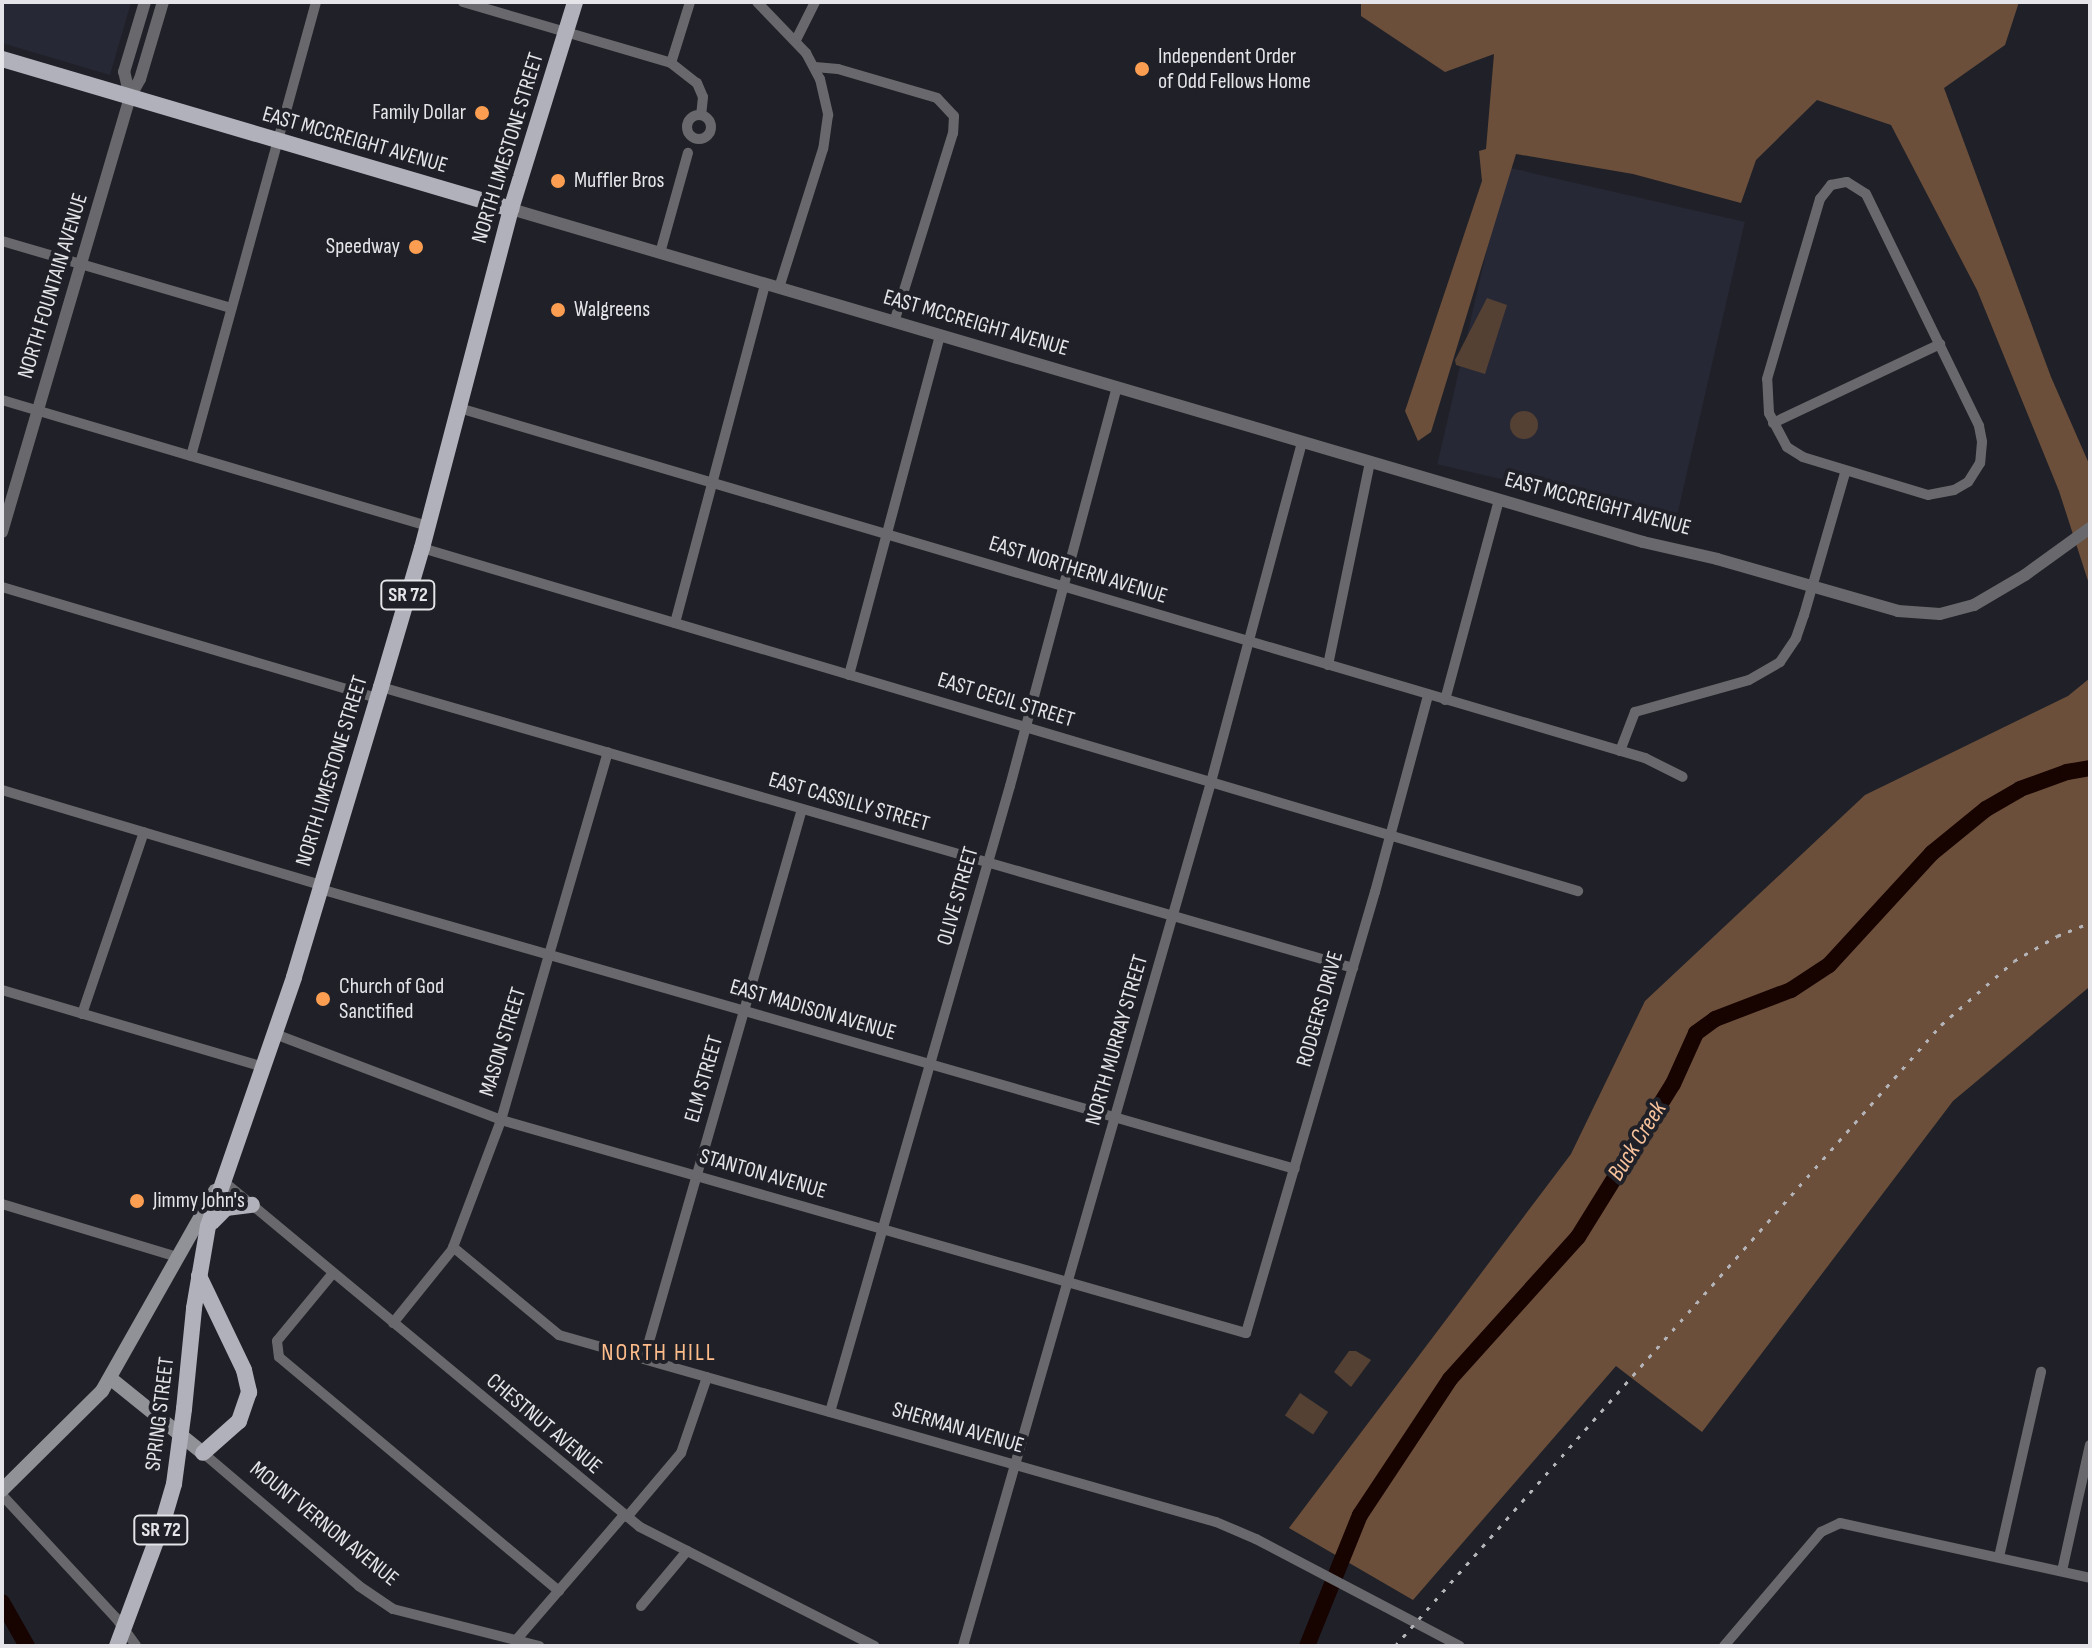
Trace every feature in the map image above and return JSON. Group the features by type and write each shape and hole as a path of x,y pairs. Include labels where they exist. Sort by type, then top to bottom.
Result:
{"main road":[{"name":"NORTH LIMESTONE STREET","path":"2,1492 76,1420 110,1378 222,1180 275,1034 379,693 422,548 511,209 575,2"},
{"name":"EAST MCCREIGHT AVENUE","path":"2,59 511,209"},
{"name":"SPRING STREET","path":"117,1646 174,1484 198,1275 222,1180"},
{"path":"208,1226 226,1208 252,1205"},
{"path":"198,1275 244,1370 249,1392 239,1421 203,1453"},
{"name":"MOUNT VERNON AVENUE","path":"110,1378 203,1453"}],"street":[{"path":"130,97 124,72 145,2"},
{"path":"130,97 140,79 163,2"},
{"path":"191,456 316,2"},
{"path":"463,2 671,63 697,83 703,97 701,115"},
{"path":"671,63 690,2"},
{"path":"757,2 796,40 815,67 826,101 828,127 779,288"},
{"path":"796,40 815,2"},
{"path":"815,67 838,69 937,98 954,116 953,133 894,322"},
{"name":"NORTH FOUNTAIN AVENUE","path":"2,532 130,97"},
{"path":"660,253 688,153"},
{"path":"1841,182 1853,184 1866,194 1940,344 1979,426 1982,451 1976,472 1963,486 1928,495 1845,473 1795,453 1780,438 1766,402 1767,379 1820,199 1826,189 1841,182"},
{"name":"EAST MCCREIGHT AVENUE","path":"511,209 1302,443 1898,611 1940,614 1958,611 1991,597 2090,528"},
{"path":"2,241 231,308"},
{"path":"675,623 765,284"},
{"path":"849,675 940,336"},
{"path":"1773,423 1940,344"},
{"name":"OLIVE STREET","path":"830,1412 988,863 1117,388"},
{"path":"2,400 427,526"},
{"name":"EAST NORTHERN AVENUE","path":"459,408 1620,751 1658,763 1683,777"},
{"name":"NORTH MURRAY STREET","path":"963,1646 1211,782 1302,443"},
{"path":"1328,665 1370,462"},
{"path":"1620,751 1632,716 1642,708 1749,680 1771,670 1796,638 1845,473"},
{"path":"1445,700 1499,500"},
{"name":"EAST CECIL STREET","path":"422,548 1578,891"},
{"name":"EAST CASSILLY STREET","path":"2,587 379,693 608,752 1353,968"},
{"name":"RODGERS DRIVE","path":"1246,1333 1353,968 1428,695"},
{"name":"MASON STREET","path":"393,1323 453,1247 501,1120 608,752"},
{"name":"EAST MADISON AVENUE","path":"2,790 320,887 1295,1169"},
{"name":"ELM STREET","path":"644,1359 802,809"},
{"path":"82,1014 144,832"},
{"path":"2,990 263,1067"},
{"name":"STANTON AVENUE","path":"275,1034 501,1120 1246,1333"},
{"name":"CHESTNUT AVENUE","path":"222,1180 625,1516 687,1551 875,1646"},
{"path":"2,1204 178,1257"},
{"name":"SHERMAN AVENUE","path":"453,1247 559,1335 1216,1522 1279,1551 1460,1646"},
{"path":"333,1273 277,1341 279,1357 559,1591"},
{"path":"1999,1557 2041,1372"},
{"path":"517,1639 681,1453 707,1377"},
{"path":"2062,1571 2090,1445"},
{"name":"MOUNT VERNON AVENUE","path":"203,1453 378,1600 406,1614 539,1646"},
{"path":"2,1492 116,1618 136,1646"},
{"path":"1724,1646 1821,1532 1834,1524 1846,1523 2090,1578"},
{"path":"641,1606 687,1551"}],"shaded area":[{"path":"2,2 131,2 110,75 2,43"},
{"path":"1361,2 2019,2 2005,45 1944,88 2051,377 2090,466 2090,587 2059,491 1977,290 1891,125 1817,100 1756,160 1741,203 1633,174 1516,154 1431,432 1418,441 1405,411 1482,181 1479,151 1486,149 1494,54 1445,72 1361,16"},
{"path":"1506,167 1745,222 1676,519 1437,464"},
{"path":"1487,298 1507,305 1485,374 1456,365 1455,360"},
{"path":"1524,411 1534,415 1538,425 1534,435 1524,439 1514,435 1510,425 1514,415"},
{"path":"2090,678 2090,991 2088,988 1953,1101 1702,1432 1616,1366 1413,1600 1289,1528 1571,1154 1645,1001 1865,795 2068,696"},
{"path":"1349,1351 1356,1351 1371,1360 1351,1387 1334,1372"},
{"path":"1300,1393 1328,1412 1313,1434 1285,1415"}],"waterway":[{"name":"Buck Creek","path":"1307,1646 1360,1515 1450,1379 1578,1237 1673,1084 1696,1033 1715,1019 1791,990 1829,965 1932,853 1986,809 2020,789 2067,772 2090,768"},
{"name":"Buck Creek","path":"2,1602 27,1646"}],"railway":[{"path":"1395,1646 1941,1025 2014,961 2057,936 2090,923"}],"place":[{"name":"Independent Order of Odd Fellows Home","path":"1142,69"},
{"name":"Family Dollar","path":"482,113"},
{"name":"Muffler Bros","path":"558,181"},
{"name":"Speedway","path":"416,247"},
{"name":"Walgreens","path":"558,310"},
{"name":"Church of God Sanctified","path":"323,999"},
{"name":"Jimmy John's","path":"137,1201"}],"district":[{"name":"NORTH HILL","path":"659,1353"}]}
